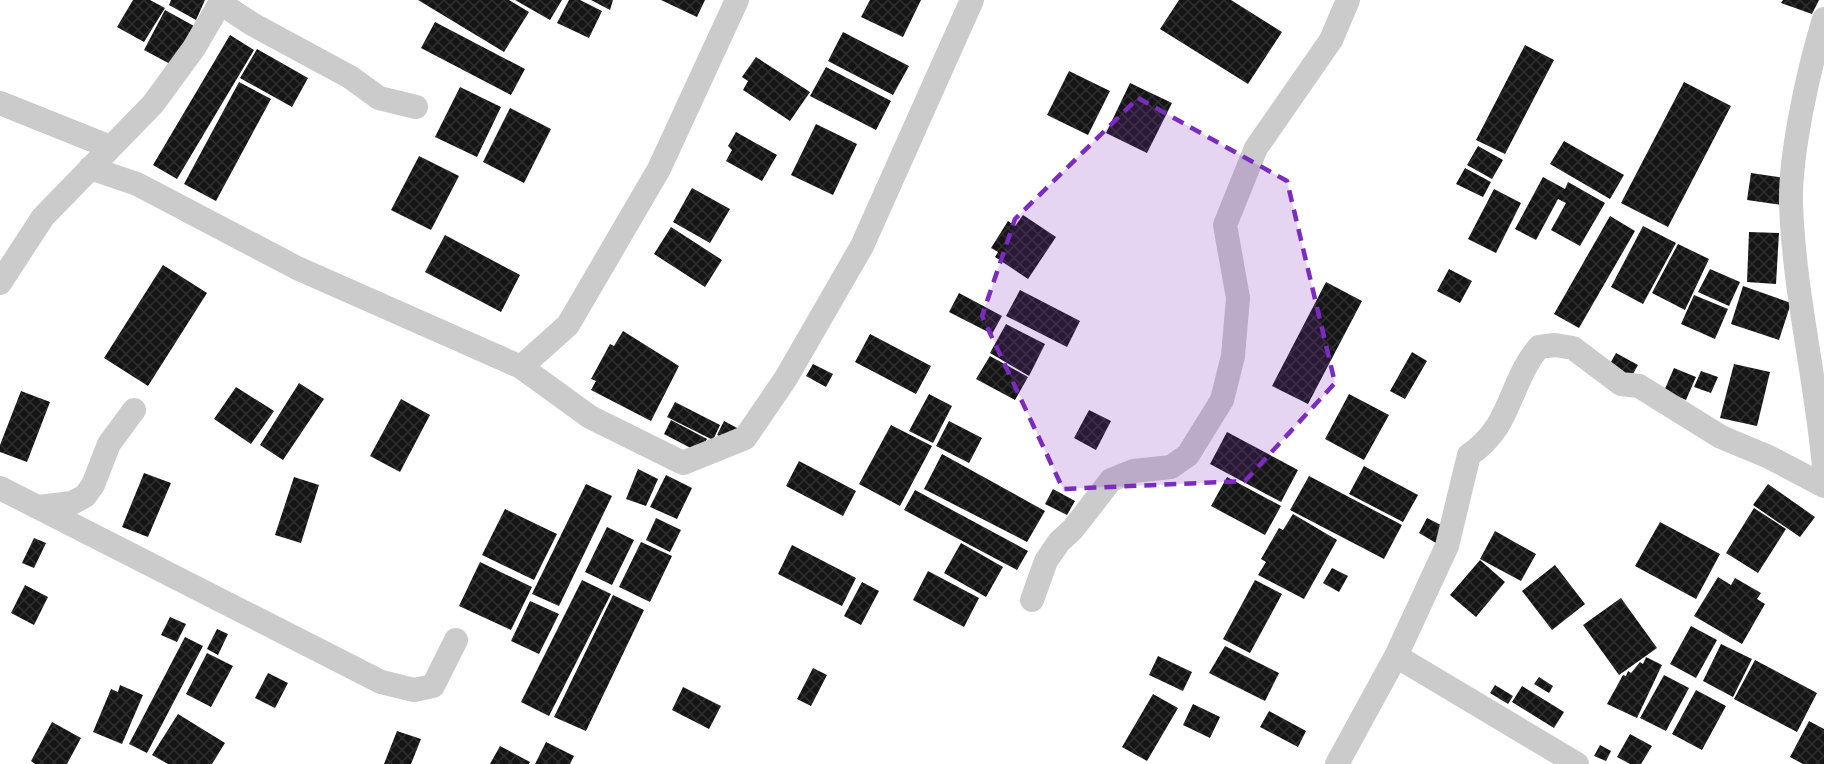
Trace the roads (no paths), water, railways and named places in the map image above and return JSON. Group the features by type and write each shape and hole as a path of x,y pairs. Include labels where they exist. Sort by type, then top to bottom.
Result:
{"street":[{"path":"521,367 568,325 659,169 737,0"},
{"path":"90,168 137,184 297,268 374,300 521,367 590,417 683,463 745,438 786,378 862,246 972,0"},
{"path":"1032,600 1046,561 1111,480 1134,471 1171,467 1188,455 1222,400 1233,356 1238,298 1226,225 1256,148 1331,40 1348,0"},
{"path":"0,283 43,217 153,104 194,48 221,2 252,24 350,77 379,98 416,107"},
{"path":"1824,19 1815,50 1797,146 1791,201 1800,313 1819,412 1824,467"},
{"path":"0,104 110,147"},
{"path":"1337,764 1396,656 1447,546 1469,455 1485,445 1499,426 1517,390 1525,363 1539,346 1555,345 1573,348 1621,384 1639,386 1720,437 1769,457 1824,486"},
{"path":"38,507 72,503 86,496 97,477 109,444 134,410"},
{"path":"0,488 381,682 414,690 433,686 456,640"},
{"path":"1396,656 1577,764"}]}
